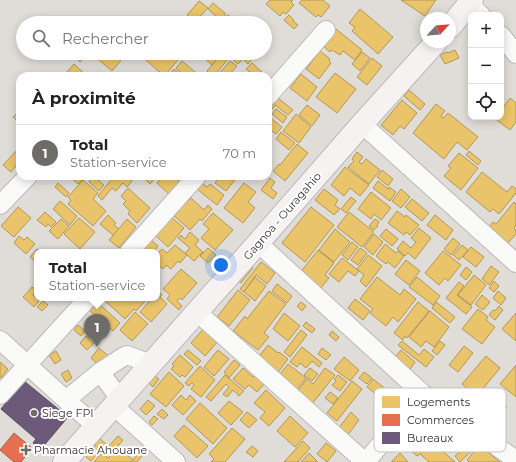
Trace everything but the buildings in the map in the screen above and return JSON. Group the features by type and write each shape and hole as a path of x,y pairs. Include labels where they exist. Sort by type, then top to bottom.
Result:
{"main road":[{"path":"456,22 474,6"},
{"name":"Gagnoa - Ouragahio","path":"64,462 431,48"}],"street":[{"path":"272,91 326,30"},
{"path":"504,39 516,54"},
{"path":"362,124 516,263"},
{"path":"0,205 24,180"},
{"path":"132,249 192,180"},
{"path":"258,243 417,388"},
{"path":"0,395 85,301"},
{"path":"197,312 365,462 374,451"},
{"path":"0,340 96,426"},
{"path":"66,400 100,372 127,355 151,364"},
{"path":"100,372 117,402 176,462"},
{"path":"505,452 516,460"}],"place":[{"name":"Total","path":"97,347"},
{"name":"Siege FPI","path":"34,413"},
{"name":"Pharmacie Ahouane","path":"26,450"}]}
